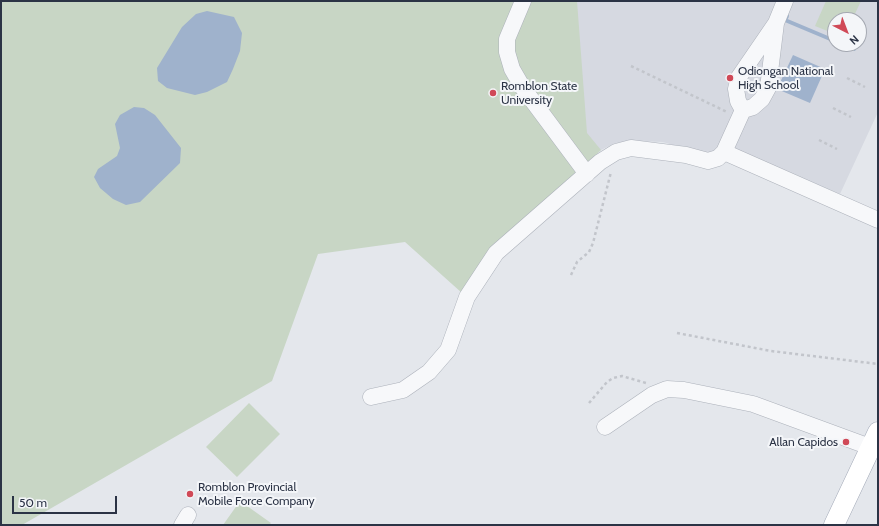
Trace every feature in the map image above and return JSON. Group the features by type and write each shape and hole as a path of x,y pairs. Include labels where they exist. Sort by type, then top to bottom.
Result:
{"main road":[{"path":"834,525 874,440"}],"street":[{"path":"523,1 507,39 507,52 512,69 523,88 587,174"},
{"path":"742,114 736,89 739,78 776,23 785,1"},
{"path":"371,397 403,390 429,372 448,350 467,297 496,253 600,162 616,152 631,148 658,150 708,161 718,158 724,152 742,114 762,99 768,88 776,23"},
{"path":"724,152 878,220"},
{"path":"605,427 652,395 667,389 691,391 753,404 874,440"}],"path":[{"path":"631,66 742,114"},
{"path":"784,72 795,76"},
{"path":"847,78 865,87"},
{"path":"834,108 852,118"},
{"path":"819,140 837,149"},
{"path":"571,275 577,262 588,252 593,243 616,152"},
{"path":"677,333 771,351 878,364"},
{"path":"589,403 607,382 613,378 622,376 667,389"}],"shaded area":[{"name":"Odiongan National High School","path":"417,1 878,1 878,112 840,194 742,153 706,155 663,142 639,141 615,143 601,150 550,199"}],"green space":[{"path":"1,1 577,1 587,133 601,150 550,199 462,293 405,242 318,254 272,381 22,525 1,525"},
{"path":"826,1 861,1 856,12 827,12 827,31 815,26"},
{"path":"249,403 280,434 237,477 206,447"},
{"path":"240,501 271,523 269,525 223,525"}],"water":[{"path":"207,11 234,17 242,33 240,51 227,82 207,92 195,95 167,88 158,81 157,68 182,27 196,14"},
{"path":"793,55 825,69 810,103 777,89"},
{"path":"134,107 144,108 155,115 181,148 180,163 140,202 126,205 113,199 100,188 94,177 98,169 117,156 120,148 115,124 120,115"}],"waterway":[{"path":"787,16 785,20 827,38"}],"place":[{"name":"Odiongan National High School","path":"730,78"},
{"name":"Romblon State University","path":"493,93"},
{"name":"Allan Capidos","path":"846,442"},
{"name":"Romblon Provincial Mobile Force Company","path":"190,494"}]}
